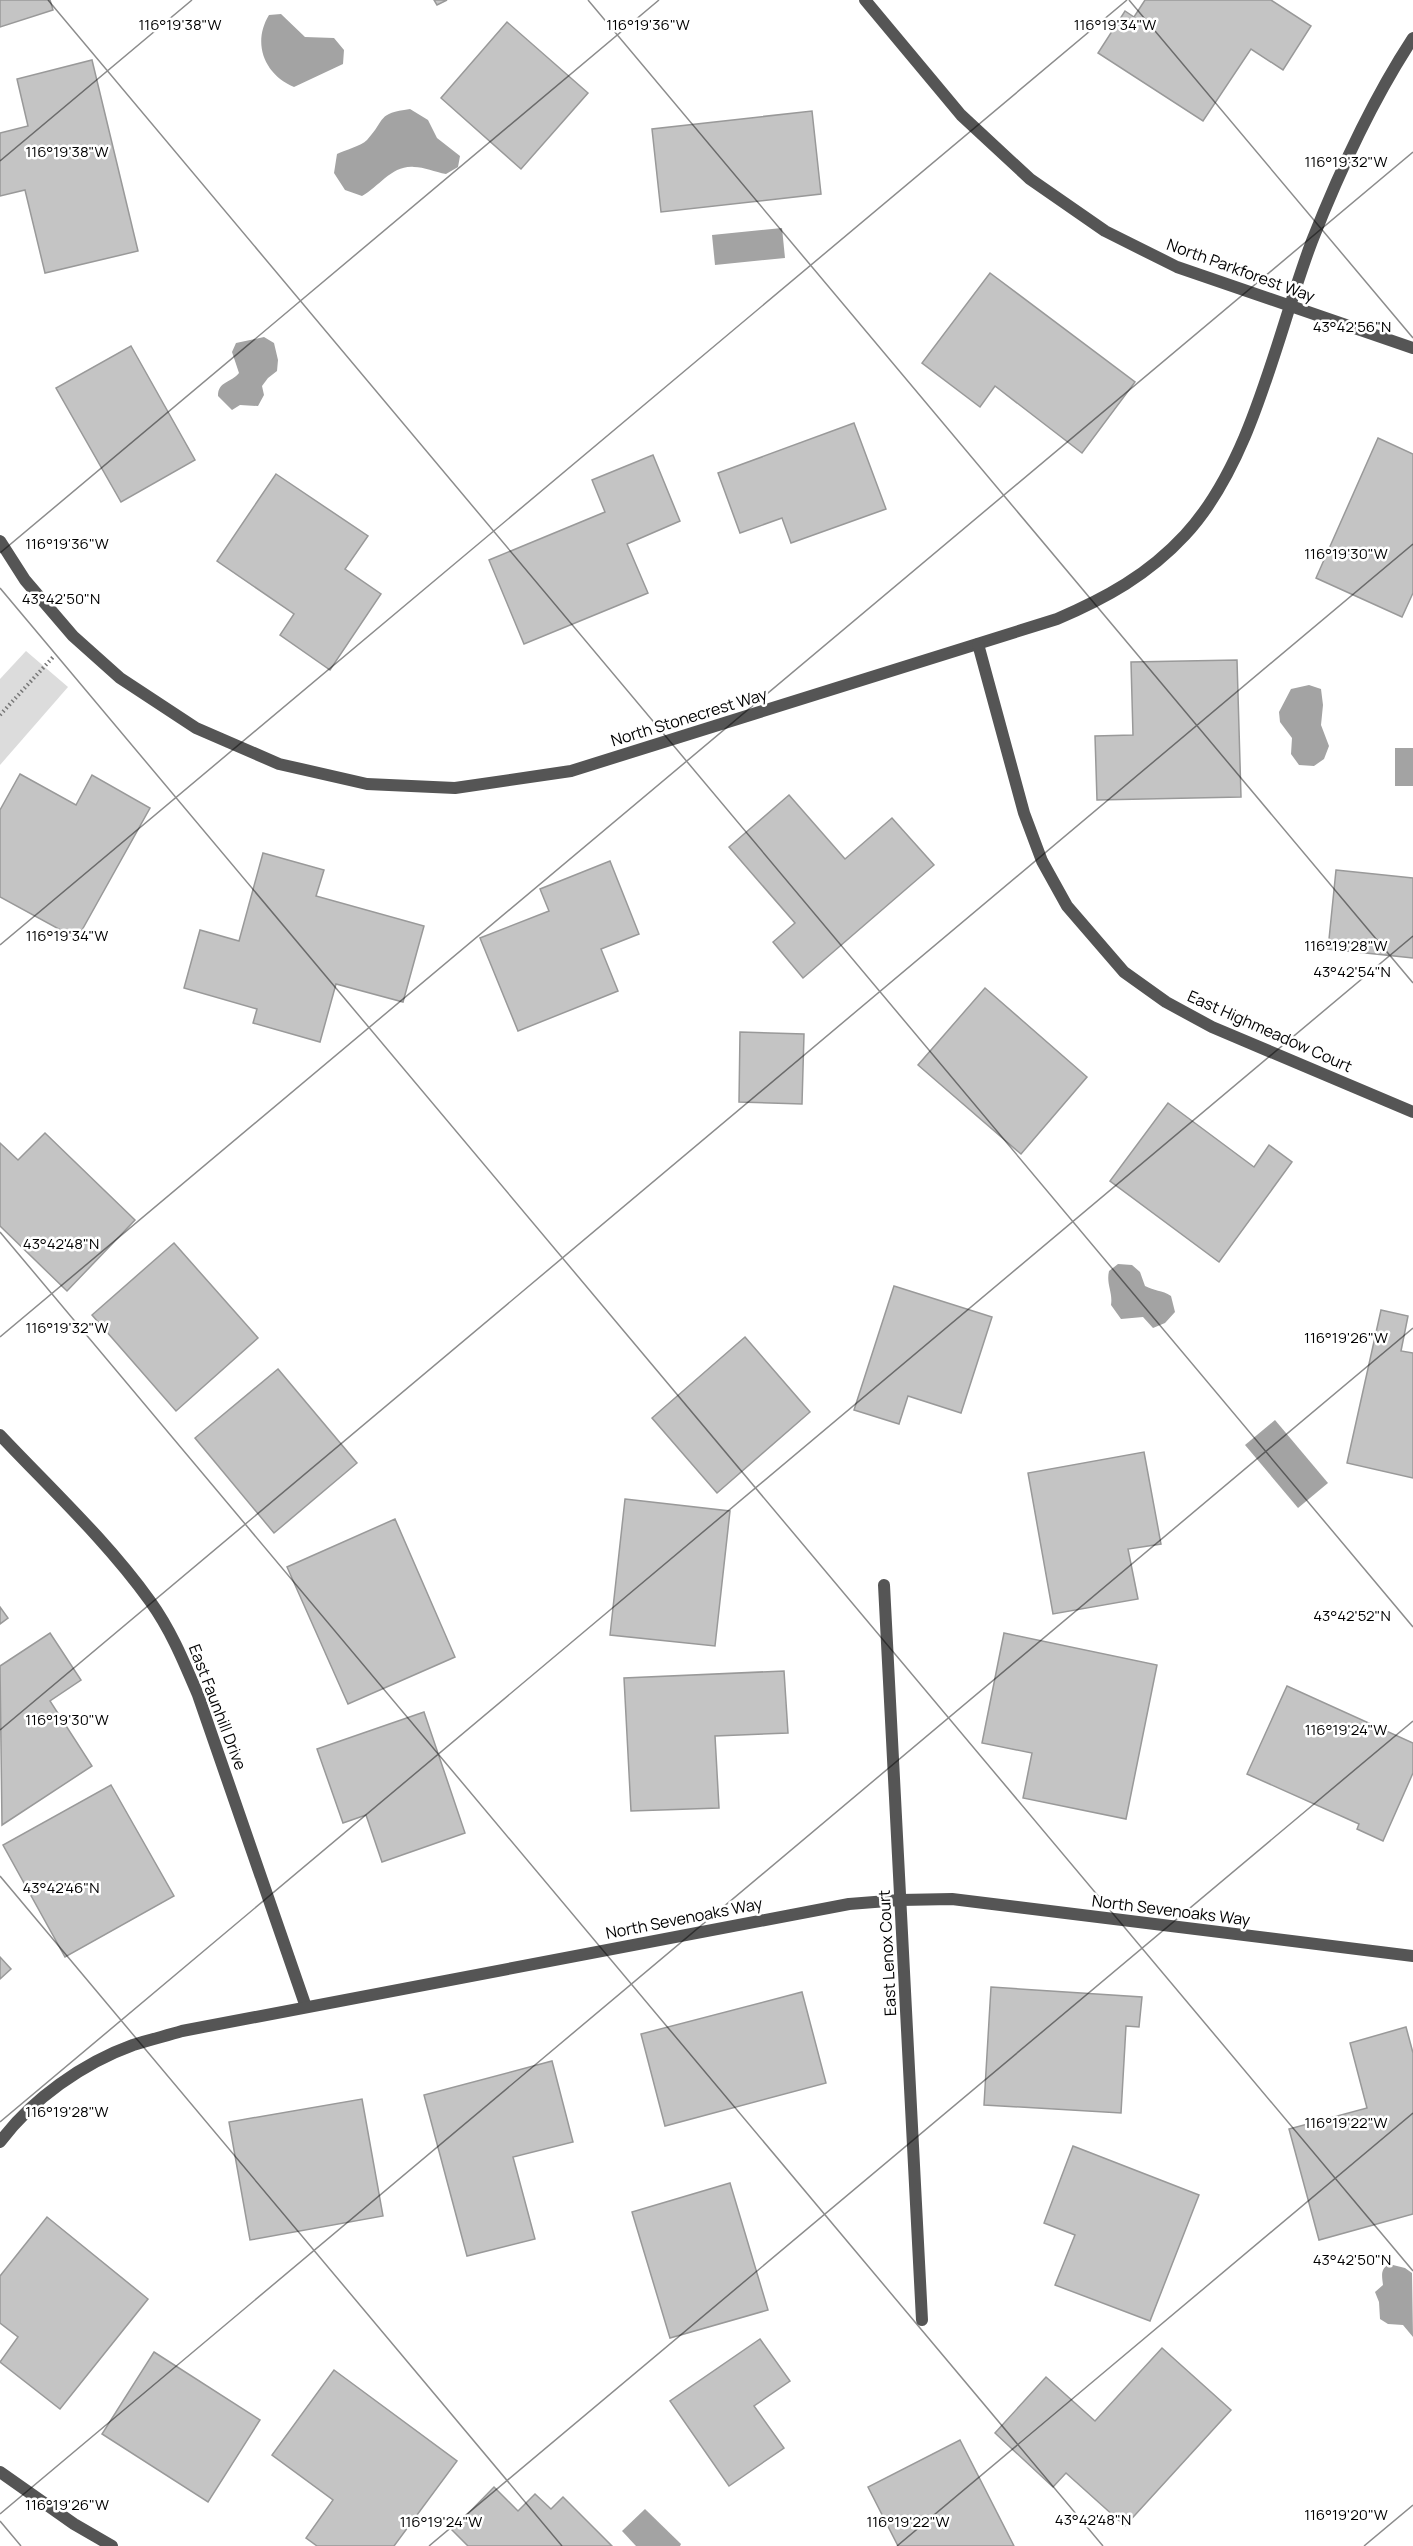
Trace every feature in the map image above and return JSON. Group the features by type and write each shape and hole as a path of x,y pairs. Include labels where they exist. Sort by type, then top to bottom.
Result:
{"street":[{"name":"North Parkforest Way","path":"866,0 961,115 1030,179 1105,231 1177,267 1413,348"},
{"name":"North Stonecrest Way","path":"0,541 25,580 73,636 120,678 196,728 279,764 367,784 455,788 570,771 1057,619 1106,598 1148,569 1186,534 1216,494 1240,447 1312,242 1364,120 1388,75 1413,38"},
{"name":"East Highmeadow Court","path":"978,644 1024,813 1042,861 1067,906 1124,972 1166,1002 1212,1027 1413,1112"},
{"name":"East Faunhill Drive","path":"0,1435 119,1562 151,1602 178,1647 198,1695 306,2007"},
{"name":"East Lenox Court","path":"885,1585 922,2320"},
{"name":"North Sevenoaks Way","path":"0,2142 43,2097 86,2067 132,2046 182,2031 849,1904 900,1899 952,1899 1413,1956"},
{"path":"0,2472 74,2524 112,2546"}],"path":[{"path":"0,715 73,636"}],"shaded area":[{"path":"281,14 305,37 334,38 344,50 343,64 294,87 275,74 264,57 262,36 269,15"},
{"path":"410,109 428,120 437,138 460,156 458,167 446,174 406,167 392,173 362,196 345,190 334,173 337,154 367,140 387,115"},
{"path":"782,228 785,258 715,265 712,235"},
{"path":"264,337 274,343 278,360 277,371 262,386 264,395 258,406 240,405 232,410 218,396 220,387 239,373 232,352 236,343"},
{"path":"26,651 68,687 0,765 0,679"},
{"path":"1309,685 1321,689 1323,705 1321,725 1329,746 1324,759 1314,766 1299,765 1291,754 1292,738 1280,722 1279,712 1291,689"},
{"path":"1395,748 1413,748 1413,786 1395,786"},
{"path":"1118,1264 1132,1265 1140,1272 1145,1286 1171,1296 1175,1312 1165,1323 1153,1328 1143,1317 1121,1319 1111,1305 1108,1280 1109,1271"},
{"path":"1275,1420 1328,1483 1298,1508 1245,1445"},
{"path":"1389,2264 1405,2268 1412,2273 1413,2337 1403,2325 1388,2324 1380,2319 1379,2302 1375,2292 1383,2285 1383,2270"},
{"path":"645,2509 681,2544 680,2546 636,2546 622,2531"}],"building":[{"path":"0,0 50,0 53,10 0,27"},
{"path":"434,0 447,0 437,5"},
{"path":"1145,0 1271,0 1311,26 1283,70 1251,49 1203,121 1098,53 1125,11 1134,17"},
{"path":"507,22 588,93 521,169 441,98"},
{"path":"92,60 138,251 45,273 25,190 0,196 0,133 28,126 17,79"},
{"path":"812,111 821,194 661,212 652,129"},
{"path":"990,273 1135,382 1082,453 995,386 980,407 922,363"},
{"path":"131,346 195,460 121,502 56,388"},
{"path":"854,423 886,509 791,543 782,518 740,533 718,473"},
{"path":"1378,438 1413,454 1413,593 1402,617 1316,578"},
{"path":"653,455 680,521 627,544 648,593 524,644 489,560 605,512 592,480"},
{"path":"276,474 368,536 345,569 381,594 330,670 280,635 294,614 217,561"},
{"path":"1237,660 1241,797 1097,800 1095,736 1133,735 1131,662"},
{"path":"20,774 76,805 92,775 150,808 77,939 0,897 0,810"},
{"path":"789,795 845,859 892,818 934,865 803,978 773,942 795,923 729,847"},
{"path":"263,853 324,870 316,896 424,926 403,1002 336,984 320,1042 253,1023 257,1009 184,988 200,930 239,941"},
{"path":"610,861 639,934 601,949 618,991 518,1031 480,938 549,911 540,889"},
{"path":"1336,870 1413,878 1413,958 1328,949"},
{"path":"985,988 1087,1077 1021,1154 918,1065"},
{"path":"740,1032 804,1034 802,1104 739,1102"},
{"path":"1168,1103 1254,1167 1269,1145 1292,1162 1219,1262 1110,1181"},
{"path":"45,1133 135,1220 67,1291 0,1226 0,1143 18,1160"},
{"path":"174,1243 258,1338 176,1411 92,1315"},
{"path":"894,1286 992,1317 961,1413 908,1396 899,1424 854,1410"},
{"path":"1381,1310 1408,1316 1401,1351 1413,1353 1413,1478 1347,1463"},
{"path":"745,1337 810,1412 717,1493 652,1418"},
{"path":"278,1369 357,1463 274,1533 195,1438"},
{"path":"1144,1452 1161,1544 1128,1549 1138,1599 1053,1614 1028,1473"},
{"path":"625,1499 730,1511 715,1646 610,1635"},
{"path":"395,1519 455,1657 348,1704 287,1567"},
{"path":"0,1607 8,1618 0,1624"},
{"path":"50,1633 81,1680 50,1701 92,1766 2,1825 0,1666"},
{"path":"1004,1633 1157,1665 1126,1819 1023,1798 1032,1753 982,1743"},
{"path":"784,1671 788,1733 715,1736 719,1808 631,1811 624,1678"},
{"path":"1287,1686 1413,1743 1413,1773 1383,1841 1357,1829 1359,1824 1247,1774"},
{"path":"424,1712 465,1833 382,1862 366,1815 343,1823 317,1749"},
{"path":"111,1785 174,1896 65,1957 3,1845"},
{"path":"0,1957 11,1969 0,1979"},
{"path":"991,1987 1142,1997 1139,2027 1126,2026 1121,2113 984,2105"},
{"path":"802,1992 826,2083 665,2126 641,2034"},
{"path":"1406,2027 1413,2053 1413,2214 1319,2240 1289,2129 1367,2108 1350,2043"},
{"path":"552,2061 573,2142 513,2157 535,2239 467,2256 424,2095"},
{"path":"362,2099 383,2216 250,2240 229,2122"},
{"path":"1073,2146 1199,2195 1150,2321 1055,2285 1075,2235 1044,2223"},
{"path":"730,2183 768,2310 670,2338 632,2212"},
{"path":"47,2217 148,2299 60,2409 0,2362 18,2337 0,2323 0,2276"},
{"path":"760,2339 790,2381 754,2406 784,2448 729,2486 670,2401"},
{"path":"1162,2348 1231,2410 1125,2526 1066,2473 1053,2487 995,2433 1046,2377 1095,2421"},
{"path":"154,2352 260,2420 208,2502 102,2434"},
{"path":"334,2370 457,2461 394,2546 317,2546 306,2538 333,2500 272,2455"},
{"path":"960,2440 1014,2546 898,2546 868,2487"},
{"path":"494,2487 518,2511 535,2494 551,2509 563,2497 612,2546 468,2546 452,2530"}]}
